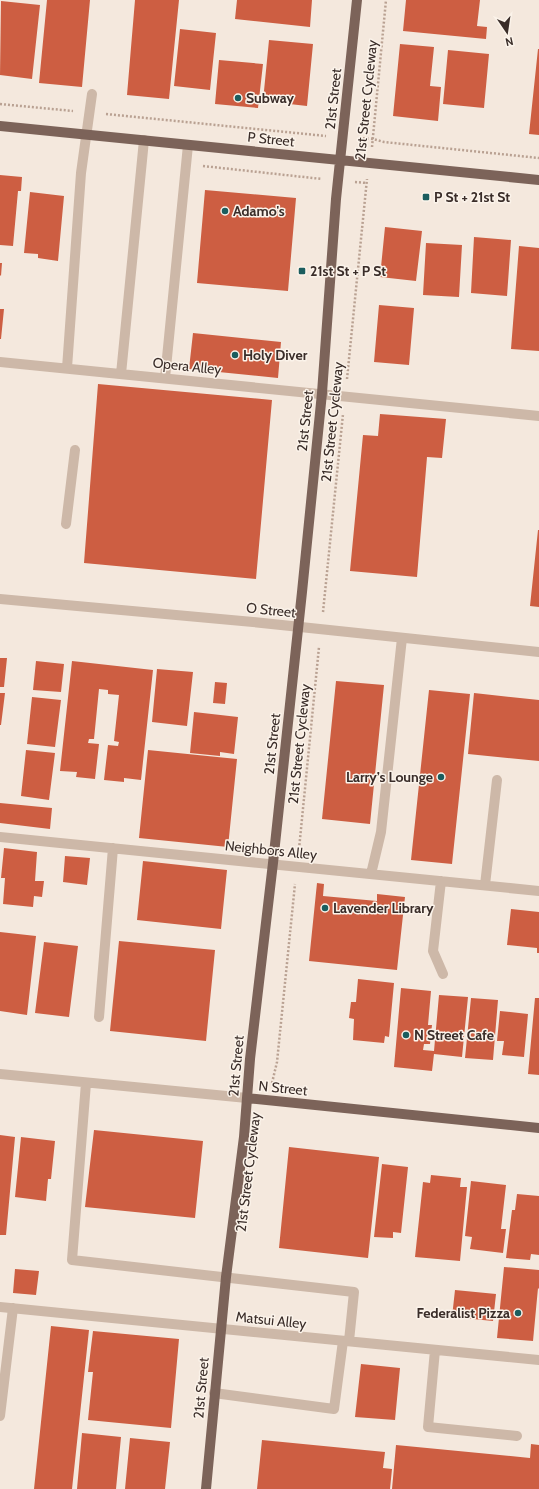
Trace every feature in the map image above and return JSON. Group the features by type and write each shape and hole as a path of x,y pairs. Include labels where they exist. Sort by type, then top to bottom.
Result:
{"main road":[{"name":"21st Street","path":"206,1489 220,1329 244,1137 250,1059 273,864 322,393 340,160 357,0"},
{"name":"P Street","path":"0,126 539,180"},
{"name":"N Street","path":"247,1098 539,1128"}],"street":[{"path":"67,368 81,173 92,94"},
{"path":"121,374 144,140"},
{"path":"165,378 188,145"},
{"name":"Opera Alley","path":"0,362 322,393 539,416"},
{"path":"66,524 75,450"},
{"name":"O Street","path":"0,599 253,622 539,652"},
{"path":"371,874 381,832 402,638"},
{"path":"486,885 497,780"},
{"name":"Neighbors Alley","path":"0,837 539,890"},
{"path":"99,1016 113,848"},
{"path":"441,881 433,951 443,974"},
{"name":"N Street","path":"0,1074 247,1098"},
{"path":"86,1083 72,1260 354,1292 334,1409 214,1393"},
{"name":"Matsui Alley","path":"0,1306 539,1360"},
{"path":"0,1416 13,1308"},
{"path":"436,1350 428,1427 517,1436"}],"path":[{"name":"21st Street Cycleway","path":"268,1100 277,1062 386,0"},
{"path":"0,104 343,138 373,138 384,142 539,158"}],"building":[{"path":"47,0 90,0 82,87 39,83"},
{"path":"135,0 179,0 169,99 127,95"},
{"path":"237,0 312,0 310,27 235,19"},
{"path":"406,0 480,0 477,26 487,27 486,39 403,31"},
{"path":"1,1 40,5 32,79 0,75"},
{"path":"180,29 216,33 210,90 174,86"},
{"path":"269,40 313,44 307,106 263,101"},
{"path":"400,44 434,47 430,86 441,87 438,121 393,116"},
{"path":"539,49 539,135 529,134"},
{"path":"448,50 489,54 484,108 443,104"},
{"path":"219,60 263,64 258,108 215,104"},
{"path":"0,175 22,177 21,191 18,191 13,246 0,245"},
{"path":"205,190 296,198 288,291 197,283"},
{"path":"30,192 64,196 58,261 38,258 38,254 24,253"},
{"path":"385,227 422,231 416,281 380,277"},
{"path":"474,237 511,240 507,296 471,293"},
{"path":"426,243 462,245 459,297 423,295"},
{"path":"519,246 539,248 539,351 511,349"},
{"path":"0,263 2,263 1,276 0,275"},
{"path":"379,305 414,308 409,365 374,362"},
{"path":"0,309 4,309 1,339 0,339"},
{"name":"Holy Diver","path":"193,333 281,342 278,378 189,369"},
{"path":"98,384 272,400 256,579 84,563"},
{"path":"380,414 446,419 442,458 427,457 417,577 350,571 363,435 378,436"},
{"path":"539,530 539,607 530,606"},
{"path":"0,658 7,658 4,687 0,687"},
{"path":"36,661 64,664 61,692 33,690"},
{"path":"72,661 153,670 141,780 124,778 124,782 104,780 108,745 118,746 119,742 114,741 119,695 108,694 108,690 99,689 94,739 89,739 88,743 99,744 95,779 76,777 77,772 60,771"},
{"path":"157,669 193,672 187,726 152,722"},
{"path":"336,681 384,685 370,824 322,819"},
{"path":"215,682 227,683 225,704 213,703"},
{"name":"Larry’s Lounge","path":"429,690 470,694 452,864 411,860"},
{"path":"0,693 5,693 1,725 0,725"},
{"path":"474,693 539,700 539,761 468,754"},
{"path":"32,697 61,700 55,747 27,744"},
{"path":"194,712 238,717 234,754 220,752 220,756 190,753"},
{"path":"26,750 55,753 49,800 21,796"},
{"path":"148,750 237,759 228,847 139,838"},
{"path":"0,803 52,808 50,829 0,823"},
{"path":"4,848 37,852 35,881 44,881 42,897 34,896 33,907 3,904 5,878 1,878"},
{"path":"65,856 90,858 87,885 63,882"},
{"path":"143,861 227,870 221,929 137,920"},
{"path":"317,883 324,884 323,896 377,901 377,894 405,897 397,970 309,961"},
{"path":"511,909 539,912 539,953 537,953 537,948 507,945"},
{"path":"0,932 36,936 27,1015 0,1011"},
{"path":"119,941 215,950 206,1041 110,1031"},
{"path":"44,942 78,946 69,1017 35,1013"},
{"path":"358,979 394,983 389,1037 385,1036 384,1043 353,1040 354,1019 349,1018 351,1002 356,1002"},
{"path":"401,988 431,991 428,1025 432,1025 430,1044 424,1044 423,1050 434,1051 439,995 468,997 462,1057 434,1054 432,1071 394,1067"},
{"path":"471,998 498,1000 493,1060 465,1058"},
{"path":"535,998 539,998 539,1075 528,1074"},
{"path":"500,1011 528,1014 524,1057 502,1055 504,1041 497,1041"},
{"path":"94,1130 203,1141 195,1218 85,1207"},
{"path":"0,1135 15,1137 6,1235 0,1235"},
{"path":"21,1137 55,1141 51,1179 48,1179 46,1201 15,1197"},
{"path":"289,1147 379,1157 368,1258 279,1248"},
{"path":"382,1164 408,1167 401,1233 393,1232 393,1238 374,1237"},
{"path":"431,1175 461,1178 460,1187 467,1187 460,1261 415,1257 423,1182 430,1183"},
{"path":"471,1181 506,1185 501,1229 506,1229 503,1253 470,1249 472,1237 465,1236"},
{"path":"517,1194 539,1196 539,1255 531,1254 530,1260 506,1258 512,1210 515,1210"},
{"name":"Federalist Pizza","path":"504,1267 539,1270 539,1289 538,1288 533,1341 497,1338"},
{"path":"15,1269 39,1271 36,1295 13,1293"},
{"path":"455,1290 496,1294 493,1321 452,1317"},
{"path":"51,1326 89,1330 72,1489 34,1489"},
{"path":"93,1331 179,1339 171,1428 88,1420 93,1372 88,1372"},
{"path":"361,1364 400,1368 395,1420 355,1417"},
{"path":"82,1433 121,1437 116,1489 77,1489"},
{"path":"130,1438 170,1442 165,1489 125,1489"},
{"path":"262,1440 385,1452 383,1468 392,1469 390,1489 257,1489"},
{"path":"531,1444 539,1445 539,1489 392,1489 396,1445 530,1458"}],"place":[{"name":"Subway","path":"238,98"},
{"name":"P St + 21st St","path":"426,197"},
{"name":"Adamo's","path":"225,211"},
{"name":"21st St + P St","path":"302,271"},
{"name":"Holy Diver","path":"235,355"},
{"name":"Larry’s Lounge","path":"441,777"},
{"name":"Lavender Library","path":"325,908"},
{"name":"N Street Cafe","path":"406,1035"},
{"name":"Federalist Pizza","path":"518,1313"}]}
